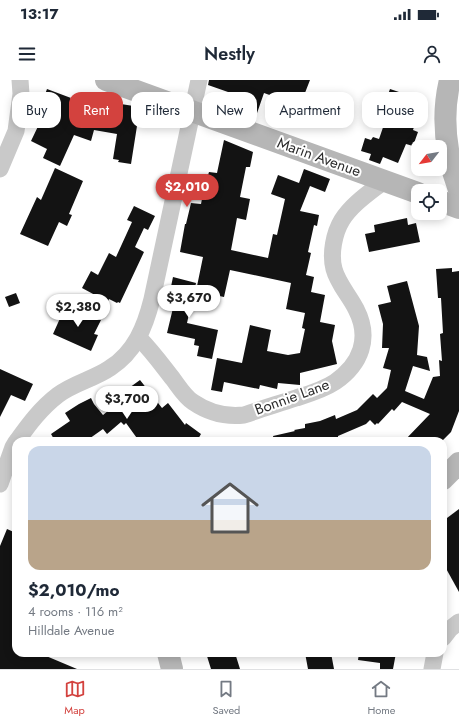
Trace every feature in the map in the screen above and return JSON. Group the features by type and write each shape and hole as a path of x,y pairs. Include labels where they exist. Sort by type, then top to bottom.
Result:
{"street":[{"path":"0,169 16,131 21,94 20,80"},
{"name":"Marin Avenue","path":"106,80 140,92"},
{"path":"194,106 199,80"},
{"path":"450,80 445,115 446,144 453,175 459,190"},
{"name":"Marin Avenue","path":"194,111 411,191"},
{"path":"19,437 44,407 71,387 110,369 125,356 139,338 147,320 189,128"},
{"name":"Bonnie Lane","path":"139,338 193,402 222,415 244,415 318,391 334,383 348,371 358,358 363,342 362,322 340,284 334,268 332,252 336,233 350,209 384,181"},
{"path":"447,204 459,208"},
{"path":"0,484 12,450"},
{"path":"447,475 459,463"},
{"path":"447,633 459,622"},
{"path":"169,657 172,669"},
{"path":"432,669 434,657"}],"building":[{"path":"209,80 310,80 305,92 265,92 257,113 257,92 228,92 208,85"},
{"path":"47,89 55,92 46,92"},
{"path":"390,89 399,92 389,92"},
{"path":"61,94 69,97 69,128 123,128 123,104 131,106 131,128 137,128 131,164 118,162 119,160 113,159 117,134 94,130 91,141 74,135 60,166 43,158 47,149 31,141 37,128 61,128"},
{"path":"383,128 414,128 413,130 418,132 415,140 411,140 411,145 406,144 398,163 383,157 380,164 369,160 371,154 361,151 365,138 371,140 373,137 379,139"},
{"path":"224,140 253,152 250,167 246,167 240,197 250,199 246,220 237,218 231,250 268,258 273,234 277,235 285,199 271,194 278,175 299,183 304,169 330,179 325,192 310,186 300,211 319,215 317,226 314,225 308,252 311,253 306,275 314,277 311,292 325,295 320,322 335,325 332,341 337,364 300,373 300,385 278,383 277,389 260,385 259,389 224,382 222,392 211,390 217,358 242,363 250,325 271,330 267,351 288,355 300,353 305,329 302,328 305,313 286,309 291,283 230,270 224,297 196,291 203,257 180,252 185,224 191,203 201,204 207,174 208,175 209,172 217,173"},
{"path":"55,168 83,181 69,214 72,215 67,226 59,222 48,246 20,234 37,197 41,200"},
{"path":"134,206 155,216 148,230 144,228 135,247 144,252 120,303 109,299 108,302 82,288 91,271 98,275 109,253 116,257 132,222 127,220"},
{"path":"407,218 408,225 416,223 420,242 369,252 365,234 375,232 374,225"},
{"path":"452,268 452,272 459,271 459,411 451,432 446,437 408,437 430,414 402,402 394,411 392,409 378,424 377,423 375,425 370,420 366,424 338,437 273,437 305,428 305,424 320,421 335,415 336,419 357,410 373,394 377,398 387,388 391,370 383,368 389,348 382,348 383,324 378,305 391,302 387,286 407,281 419,326 417,355 427,357 430,371 413,366 405,391 424,399 433,377 440,376 439,360 442,361 440,334 443,333 441,298 438,298 436,269"},
{"path":"173,277 196,283 187,323 218,330 212,359 197,356 199,346 194,345 195,339 167,333 173,308 170,307 171,302 168,301"},
{"path":"16,293 20,303 9,307 5,297"},
{"path":"66,305 101,320 94,334 98,335 91,351 53,334"},
{"path":"0,369 33,384 25,401 11,395 0,417"},
{"path":"140,380 162,408 168,403 185,425 186,423 201,434 199,437 136,437 126,423 124,425 121,422 107,434 103,429 92,437 53,437 51,434 70,421 65,413 79,404 91,398 103,415 125,397 122,393"},
{"path":"459,509 459,592 447,570 447,518"},
{"path":"7,529 12,531 12,657 48,657 77,669 0,669 0,546"},
{"path":"207,657 236,657 240,669 211,669"},
{"path":"306,657 332,657 334,669 308,669"},
{"path":"358,657 395,657 393,669 380,669 380,663 358,660"}]}
